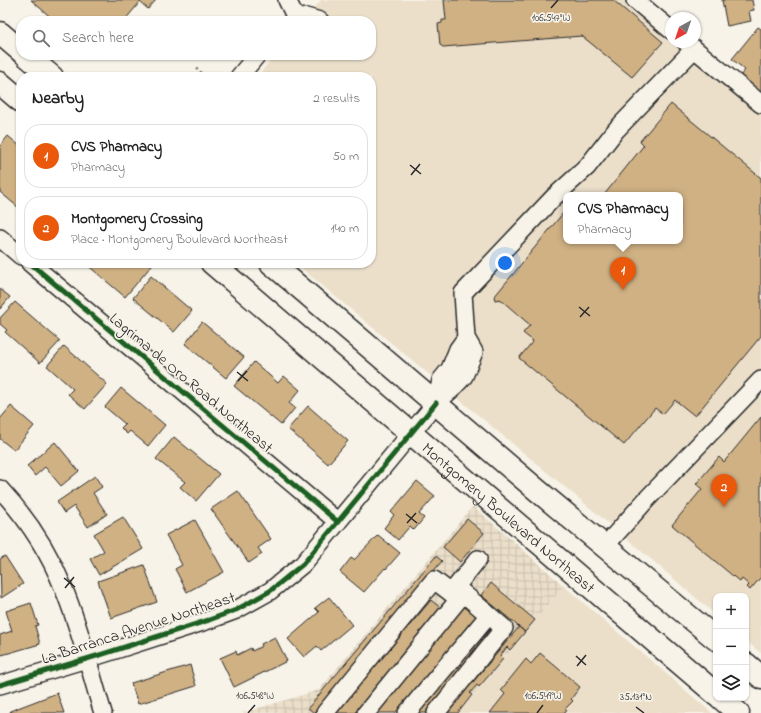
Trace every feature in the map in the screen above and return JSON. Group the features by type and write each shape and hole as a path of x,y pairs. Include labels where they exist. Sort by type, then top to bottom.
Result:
{"main road":[{"path":"0,33 16,47"},
{"path":"32,60 46,72"},
{"path":"0,83 16,97"},
{"name":"Montgomery Boulevard Northeast","path":"218,268 713,691"},
{"path":"277,268 713,636"},
{"path":"747,665 761,677"},
{"path":"724,701 738,713"}],"street":[{"path":"287,0 293,16"},
{"path":"635,0 665,25"},
{"name":"La Barranca Avenue Northeast","path":"0,685 87,660 236,610 270,591 302,564 436,403 452,390 464,376 474,352 466,338 463,293 554,197 586,167 687,48"},
{"path":"694,48 761,104"},
{"path":"243,72 253,60"},
{"path":"0,238 16,252"},
{"name":"Lagrima de Oro Road Northeast","path":"36,268 338,522"},
{"path":"605,546 646,500 761,380"},
{"path":"0,489 25,520 46,554 63,587 103,713"},
{"path":"366,713 455,596 478,558"},
{"path":"325,713 434,580 455,596"},
{"path":"436,713 504,628 464,593 455,596"},
{"path":"407,713 489,615"}],"path":[{"path":"198,69 201,72"}],"shaded area":[{"path":"321,0 644,0 665,17 665,48 701,47 761,97 761,653 749,643 749,593 713,593 713,612 625,537 301,268 376,268 376,72 261,72 271,60 376,60 376,16 308,16"},
{"path":"473,506 564,586 458,713 242,713 319,690"},
{"path":"564,586 712,713 458,713"}],"building":[{"path":"31,0 156,0 148,9 140,2 128,16 49,16"},
{"path":"444,0 613,0 663,42 632,77 582,36 443,47 440,45 438,24 442,23 442,20 446,20"},
{"path":"722,0 752,0 754,10 749,11 751,21 727,26"},
{"path":"758,27 761,29 761,93 740,76 745,70 732,59"},
{"path":"671,104 761,178 761,336 695,416 675,400 663,414 655,408 624,445 519,358 533,341 523,333 530,325 500,299 495,300 494,297 563,213 563,244 683,244 683,192 606,192 644,145 640,141"},
{"path":"8,136 16,143 16,205 0,192 0,146"},
{"path":"91,268 149,268 125,297"},
{"path":"151,276 192,311 174,332 133,298"},
{"path":"0,289 10,297 0,309"},
{"path":"15,302 60,341 40,363 5,332 7,330 0,324 0,318"},
{"path":"202,322 244,357 226,378 185,344"},
{"path":"64,346 107,384 85,409 68,394 73,389 47,366"},
{"path":"254,362 278,383 284,376 300,390 289,403 295,408 281,425 234,386"},
{"path":"121,388 165,425 148,446 130,431 127,434 121,428 125,424 105,407"},
{"path":"11,406 34,426 14,450 0,439 0,419"},
{"path":"308,406 348,441 328,464 288,429"},
{"path":"761,417 761,577 750,590 747,587 749,585 742,579 740,582 672,525 702,489 696,484 719,457 724,462"},
{"path":"174,437 219,474 196,501 180,487 185,482 156,459"},
{"path":"55,442 79,471 61,486 45,467 35,476 27,466"},
{"path":"95,476 102,487 93,493 107,514 88,527 74,506 64,513 57,502"},
{"path":"417,481 435,496 419,514 424,518 414,530 410,526 398,540 384,528 394,515 391,512"},
{"path":"238,491 271,539 258,548 262,554 249,563 211,509"},
{"path":"123,517 143,549 99,575 90,559 104,551 94,534"},
{"path":"467,519 484,533 460,562 443,547"},
{"path":"195,520 224,572 187,592 175,569 182,565 166,535"},
{"path":"378,535 400,553 364,592 340,572 351,558 354,560"},
{"path":"5,556 23,584 1,598 0,559"},
{"path":"436,556 442,561 314,713 308,708"},
{"path":"144,565 157,602 111,618 98,581"},
{"path":"491,583 535,620 525,632 481,595"},
{"path":"329,597 352,625 321,651 317,646 304,657 288,639 319,612 315,608"},
{"path":"431,600 443,610 357,713 336,713"},
{"path":"31,603 38,625 35,626 40,644 2,655 0,651 0,635 12,631 6,611"},
{"path":"466,604 478,615 395,713 375,713"},
{"path":"519,627 525,632 510,650 507,647 500,656 503,659 479,687 477,685 470,693 472,695 458,713 447,713"},
{"path":"477,636 487,644 429,713 412,713"},
{"path":"275,637 287,661 234,687 220,658 236,651 237,655 251,648 252,651 262,646 261,644"},
{"path":"540,653 580,687 571,699 573,701 565,709 567,710 565,713 490,713 505,694 501,690 526,659 531,664"},
{"path":"190,665 196,686 138,704 131,683"},
{"path":"57,693 64,713 11,713 10,711"}],"cycle path":[{"path":"36,268 338,522"},
{"path":"0,685 209,620 236,610 270,591 303,564 436,403"}],"place":[{"name":"CVS Pharmacy","path":"623,290"},
{"name":"Montgomery Crossing","path":"724,507"}]}
